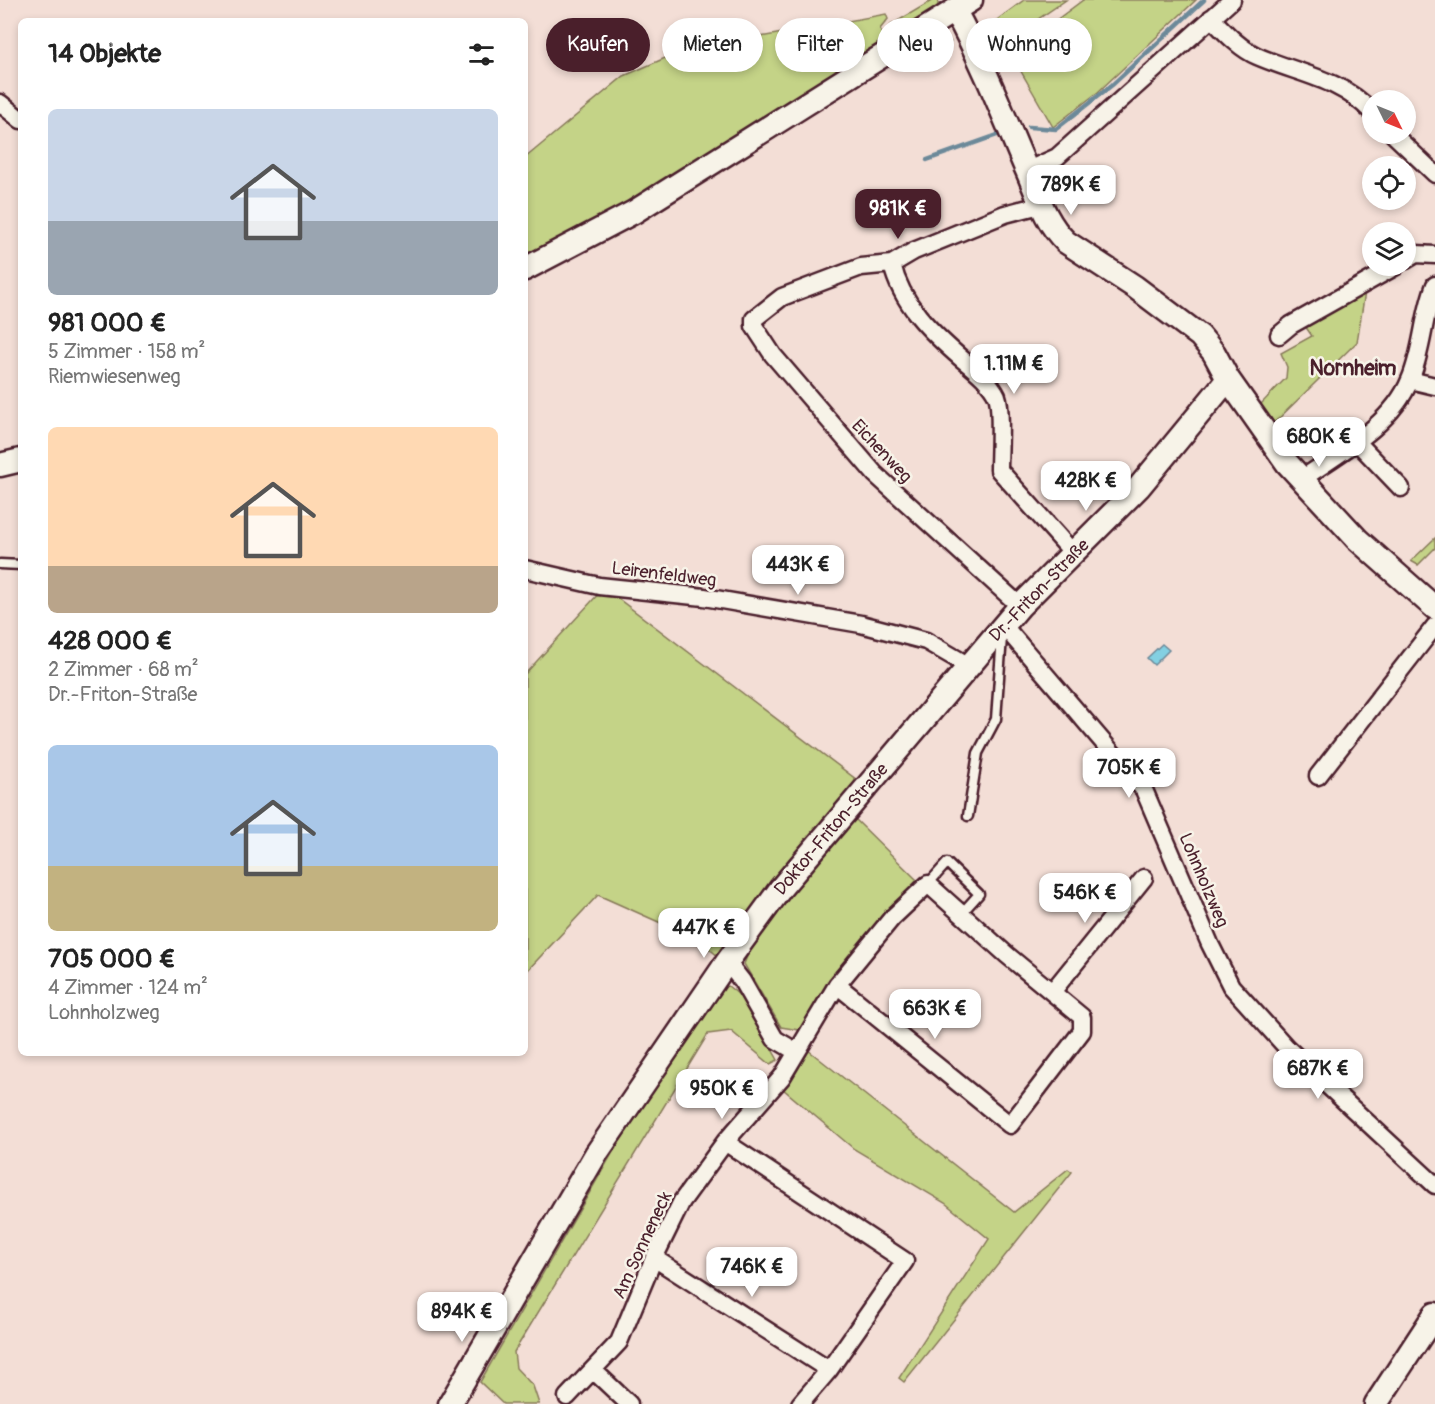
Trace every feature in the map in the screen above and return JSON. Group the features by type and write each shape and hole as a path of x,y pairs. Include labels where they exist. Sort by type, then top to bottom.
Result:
{"street":[{"path":"1028,170 1057,157 1232,0"},
{"path":"528,267 634,212 963,6"},
{"path":"1211,18 1234,42 1256,55 1327,79 1346,89 1362,103"},
{"path":"985,72 1028,170 1040,205 1066,242 1135,287 1200,336 1214,353 1228,379 1269,439 1302,479 1358,539 1435,608"},
{"path":"0,103 18,118"},
{"path":"1404,144 1435,174"},
{"path":"1040,205 1005,214 914,251 892,264 897,284 913,309 941,340 982,376 997,396 999,470 1074,554"},
{"path":"1416,254 1435,255"},
{"name":"Eichenweg","path":"892,264 861,267 782,297 770,304 754,319 754,326 772,355 875,474 923,521 1020,606"},
{"path":"1279,335 1291,325 1378,276"},
{"path":"1302,479 1356,441 1389,413 1410,380 1435,285"},
{"name":"Dr.-Friton-Straße","path":"969,666 1020,606 1139,487 1228,379"},
{"path":"1410,380 1435,386"},
{"path":"1356,441 1401,488"},
{"path":"0,465 18,461"},
{"name":"Leirenfeldweg","path":"528,570 599,586 704,597 861,624 926,641 969,666"},
{"name":"Lohnholzweg","path":"1003,626 1144,790 1210,944 1231,986 1287,1048 1435,1185"},
{"path":"1318,776 1435,626"},
{"name":"Doktor-Friton-Straße","path":"450,1404 596,1154 727,962 781,888 969,666"},
{"path":"1052,992 1144,878"},
{"path":"837,985 1010,1125 1082,1031 1082,1017 928,884"},
{"name":"Am Sonneneck","path":"567,1397 620,1342 654,1258 682,1201 725,1142 778,1082 837,985 892,918 928,884"},
{"path":"727,962 742,981 775,1039 797,1052"},
{"path":"725,1142 905,1261 829,1370 800,1404"},
{"path":"654,1258 829,1370"},
{"path":"1376,1404 1435,1314"},
{"path":"593,1370 629,1404"}],"lane":[{"path":"0,564 18,565"},
{"path":"968,816 978,753 996,719 1003,626"},
{"path":"928,884 947,863 979,894 961,914"}],"green space":[{"path":"933,0 939,0 937,8 922,18 903,18"},
{"path":"1024,0 1066,0 1040,18 1000,18"},
{"path":"1083,0 1196,0 1098,92 1053,127 1021,72 1092,72 1092,18 1059,18"},
{"path":"886,14 888,18 877,18 877,47 865,54 864,18"},
{"path":"775,34 775,72 838,72 681,174 528,261 528,156 624,76 633,72 650,72 650,65 662,59 662,72 763,72 763,37"},
{"path":"1365,292 1357,342 1272,425 1260,405 1286,378 1287,367 1281,353 1312,336 1305,326"},
{"path":"1435,538 1435,548 1418,565 1411,561"},
{"path":"602,590 620,592 616,597 861,783 720,958 699,940 598,895 528,970 528,671"},
{"path":"853,817 917,880 854,952 799,1030 781,1027 744,964 753,941"},
{"path":"728,986 743,998 778,1060 770,1064 731,1031 708,1034 514,1352 516,1368 533,1386 539,1404 503,1404 480,1382 613,1152 720,987"},
{"path":"808,1050 1014,1212 1068,1169 1072,1172 904,1382 899,1378 989,1239 945,1203 854,1149 782,1088"}],"water":[{"path":"1162,644 1169,650 1154,665 1147,658"}],"waterway":[{"path":"1029,127 1056,129 1112,85 1204,0"},
{"path":"927,160 1003,133"}],"district":[{"name":"Nornheim","path":"1353,368"}]}
